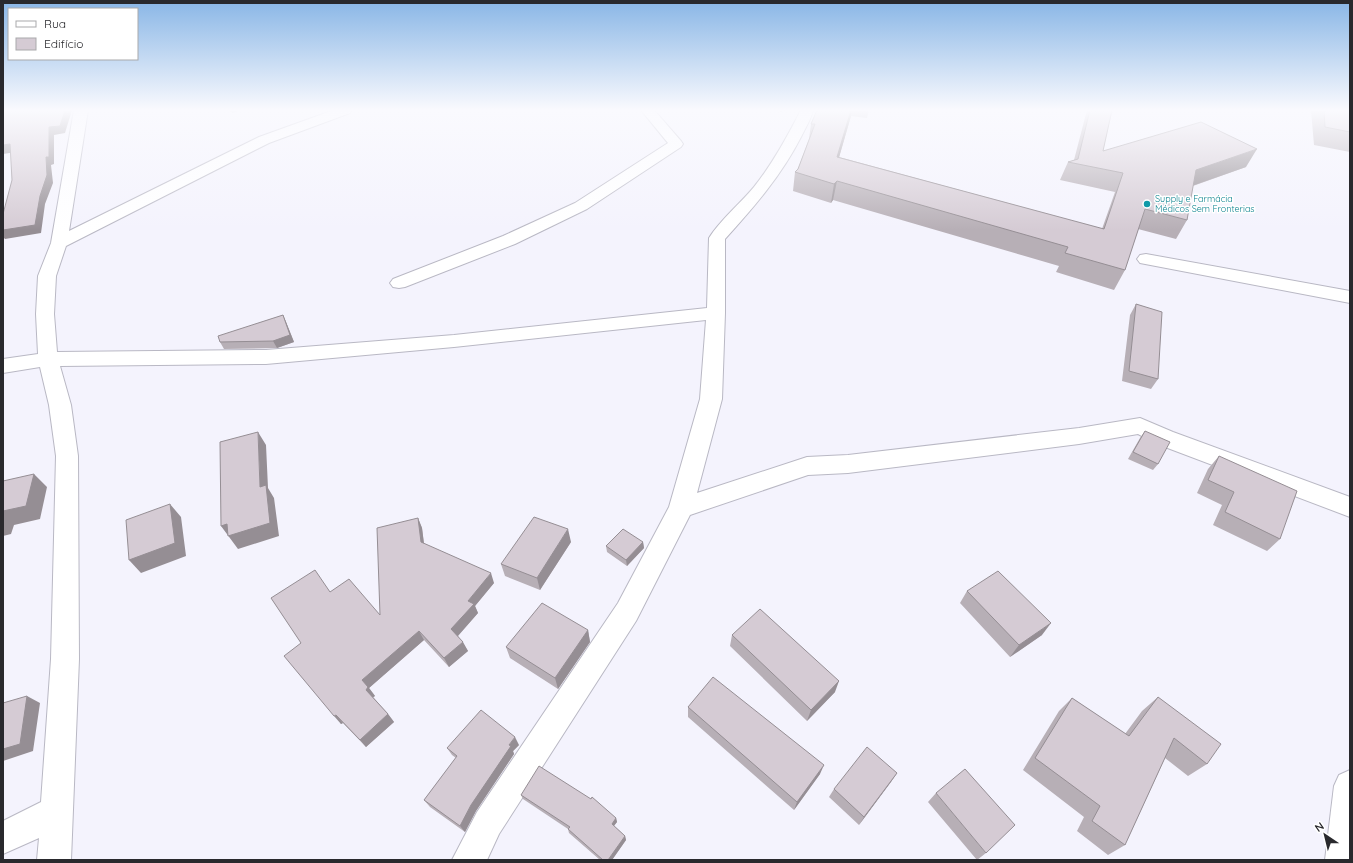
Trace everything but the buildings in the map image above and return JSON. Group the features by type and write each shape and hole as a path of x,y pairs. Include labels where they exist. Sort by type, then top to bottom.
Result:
{"street":[{"path":"54,860 65,659 67,456 60,405 48,359 45,314 47,276 59,243 74,150"},
{"path":"59,243 244,150"},
{"path":"399,283 509,240 581,206 666,150"},
{"path":"469,860 488,823 627,612 681,508 711,399 716,313 717,238 747,205 772,174 786,150"},
{"path":"1146,259 1350,297"},
{"path":"3,366 48,359 266,357 454,341 716,313"},
{"path":"681,508 807,466 848,464 1079,436 1140,426 1165,438 1350,507"},
{"path":"1342,860 1350,786"},
{"path":"3,838 56,812"}],"place":[{"name":"Supply e Farmácia Médicos Sem Fronterias","path":"1147,204"}]}
